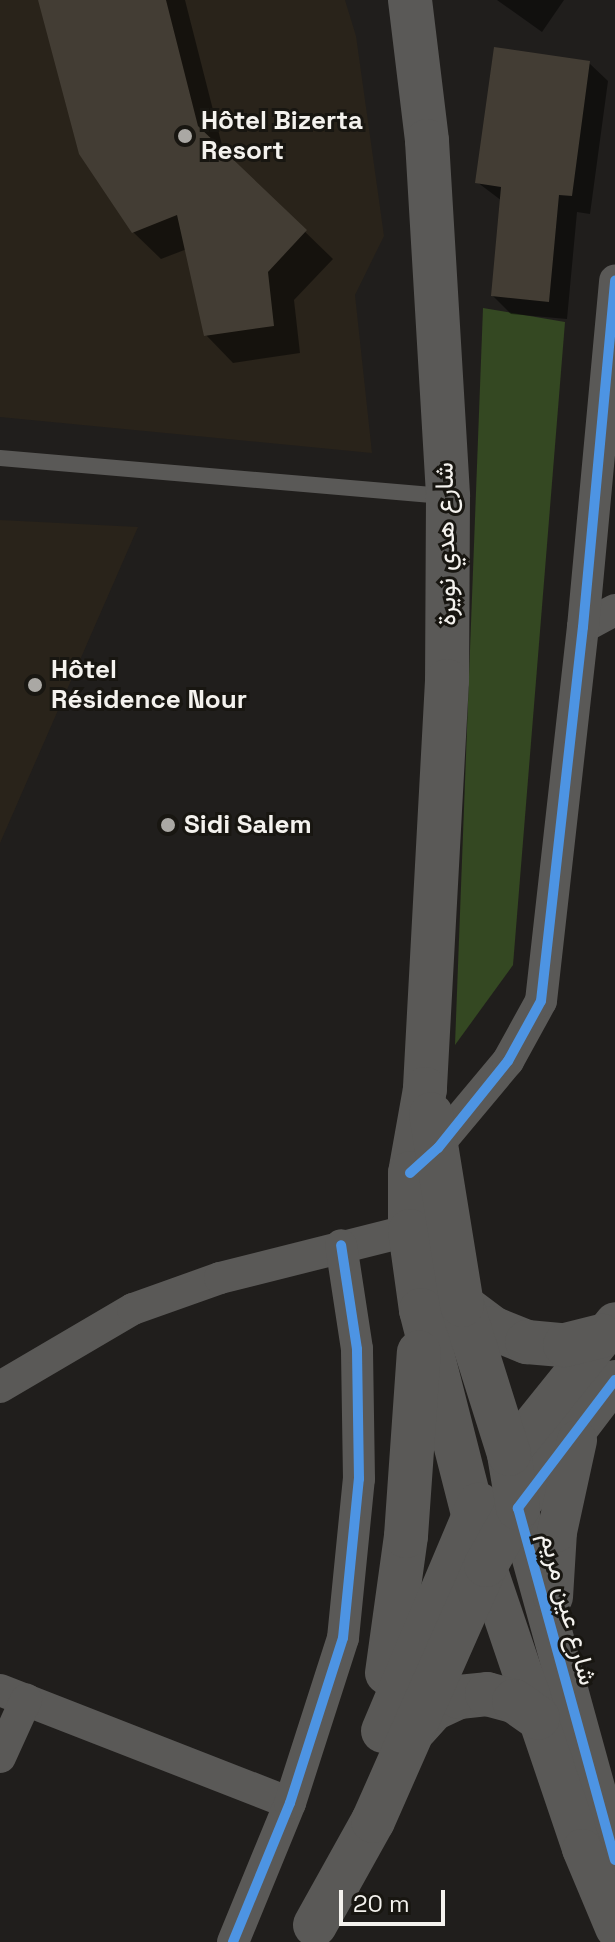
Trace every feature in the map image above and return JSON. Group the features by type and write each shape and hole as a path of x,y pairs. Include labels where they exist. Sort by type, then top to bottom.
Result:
{"main road":[{"name":"شارع هدي نويرة","path":"410,0 427,141 448,496 447,681 425,1089"},
{"name":"شارع عين مريم","path":"425,1089 424,1161 429,1226 474,1512 486,1565"},
{"name":"شارع عين مريم","path":"441,1307 509,1454 518,1508"},
{"path":"372,1760 441,1307 527,1342 565,1345 608,1329"},
{"path":"311,1933 372,1760 474,1512 509,1454"},
{"path":"311,1933 347,1873 486,1565 518,1508"},
{"path":"414,1730 433,1709 473,1695 514,1701 538,1718"}],"street":[{"path":"424,1161 508,1061 541,1001 583,627 615,280"},
{"path":"583,627 615,610"},
{"path":"0,1387 133,1309 220,1278 341,1245 429,1226"},
{"path":"233,1942 290,1803 343,1638 356,1552 357,1349 341,1245"},
{"path":"509,1454 608,1329"},
{"path":"518,1508 615,1380"},
{"path":"555,1645 557,1532 582,1422"},
{"name":"شارع عين مريم","path":"518,1508 615,1860"},
{"name":"شارع عين مريم","path":"486,1565 615,1928"},
{"path":"0,1757 13,1695 290,1803"}],"lane":[{"path":"0,458 448,496"}],"shaded area":[{"name":"Hôtel Bizerta Resort","path":"0,0 345,0 356,36 384,236 355,295 372,453 0,417"},
{"name":"Hôtel Résidence Nour","path":"0,520 138,527 0,843"}],"green space":[{"path":"483,308 565,322 513,965 455,1045"}],"building":[{"path":"38,0 166,0 198,126 307,230 268,272 274,326 204,336 177,215 132,233 79,154"},
{"path":"494,47 590,61 572,196 559,195 549,302 491,296 501,187 475,183"}],"cycle path":[{"path":"410,1173 438,1148 508,1061 541,1001 583,627 615,280"},
{"path":"233,1942 290,1803 343,1638 359,1479 357,1349 341,1245"},
{"path":"615,1380 518,1508 615,1860"}],"place":[{"name":"Hôtel Bizerta Resort","path":"185,136"},
{"name":"Hôtel Résidence Nour","path":"35,685"},
{"name":"Sidi Salem","path":"168,825"}]}
